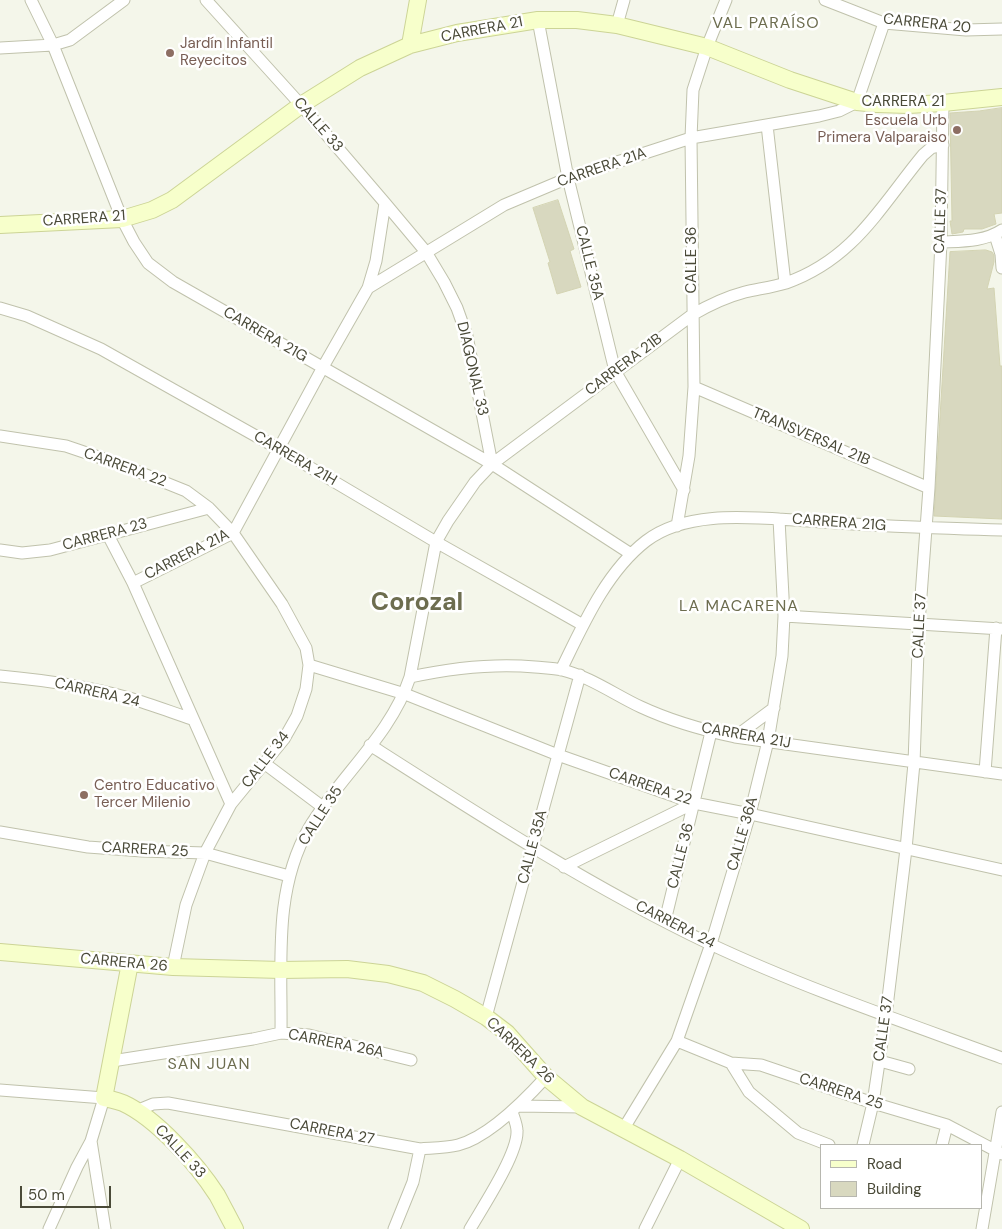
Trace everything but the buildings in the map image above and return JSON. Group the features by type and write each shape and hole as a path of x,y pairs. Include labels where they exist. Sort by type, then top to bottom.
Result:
{"street":[{"name":"CARRERA 21G","path":"31,0 53,45 122,219 134,242 148,262 173,282 492,464 631,554"},
{"path":"0,48 53,45 70,40 124,0"},
{"name":"CALLE 33","path":"206,0 301,105 426,252"},
{"path":"410,45 418,0"},
{"path":"617,25 624,0"},
{"name":"CALLE 36","path":"677,526 689,456 694,387 691,138 693,90 707,47 726,0"},
{"name":"CARRERA 20","path":"825,0 884,22 966,30 1002,29"},
{"name":"CARRERA 21","path":"0,225 122,219 152,210 172,200 301,105 360,68 410,45 457,33 538,20 577,20 617,25 707,47 790,80 857,102 885,104 943,103 1002,97"},
{"name":"CALLE 35A","path":"538,20 568,178 615,372 684,490"},
{"path":"857,102 884,22"},
{"name":"CARRERA 21A","path":"368,288 504,205 568,178 691,138 839,111 857,102"},
{"name":"CALLE 37","path":"863,1144 880,1061 906,848 914,763 919,623 927,528 941,242 943,103"},
{"path":"767,125 785,283"},
{"name":"CARRERA 21B","path":"410,677 436,542 461,500 492,464 692,315 711,304 729,297 785,283 811,272 848,246 880,211 923,155 931,148 943,145"},
{"name":"CARRERA 21A","path":"133,583 233,533 368,288 376,261 385,203"},
{"path":"941,242 980,239 999,233 1002,268"},
{"name":"DIAGONAL 33","path":"426,252 457,308 467,336 492,464"},
{"name":"CARRERA 21H","path":"0,308 26,316 101,350 280,449 436,542 583,625"},
{"name":"TRANSVERSAL 21B","path":"694,387 929,488"},
{"name":"CARRERA 22","path":"0,436 66,446 186,490 209,508 233,533"},
{"name":"CARRERA 23","path":"0,550 22,553 50,550 209,508"},
{"name":"CARRERA 21G","path":"677,526 706,520 740,517 927,528 1002,530"},
{"name":"CALLE 36A","path":"624,1128 677,1041 711,944 750,814 768,741 782,656 784,616 779,519"},
{"path":"561,670 583,625 605,588 631,554 648,540 663,531 677,526"},
{"name":"CALLE 34","path":"173,967 186,905 205,853 231,804 284,739 297,716 306,689 308,665 306,648 282,604 233,533"},
{"path":"108,535 133,583 231,804"},
{"path":"784,616 999,628 985,772"},
{"name":"CARRERA 22","path":"308,665 405,694 558,755 694,803 1002,870"},
{"name":"CARRERA 21J","path":"410,677 483,666 512,665 561,670 614,691 640,707 674,721 711,732 914,763 1002,774"},
{"name":"CARRERA 24","path":"0,676 33,679 130,698 192,719"},
{"name":"CALLE 35A","path":"486,1018 580,676"},
{"name":"CALLE 35","path":"281,1033 281,930 283,904 289,876 299,848 310,827 393,715 405,694 410,677"},
{"path":"736,737 774,708"},
{"name":"CALLE 36","path":"665,921 711,732"},
{"name":"CARRERA 24","path":"370,745 564,867 711,944 826,993 1002,1058"},
{"path":"264,763 324,808"},
{"path":"564,867 694,803"},
{"name":"CARRERA 25","path":"0,832 88,847 205,853 289,876"},
{"name":"CARRERA 26","path":"0,952 173,967 282,970 347,969 388,974 423,984 454,999 486,1018 506,1033 546,1077 582,1107 680,1159 801,1229"},
{"path":"48,1229 76,1167 91,1141 104,1098 130,964"},
{"name":"CARRERA 26A","path":"112,1061 281,1033 309,1035 411,1060"},
{"name":"CARRERA 25","path":"677,1041 731,1063 761,1065 873,1103 947,1124 999,1152"},
{"path":"880,1061 909,1069"},
{"path":"731,1063 749,1092 798,1133 826,1144"},
{"name":"CARRERA 27","path":"136,1111 153,1104 168,1102 183,1104 420,1149 459,1145 476,1138 515,1109 546,1077"},
{"path":"0,1090 104,1098"},
{"name":"CALLE 33","path":"104,1098 122,1103 158,1127 181,1150 217,1195 235,1229"},
{"path":"470,1229 496,1184 514,1145 518,1131 515,1109 582,1107"},
{"path":"982,1229 999,1152 1002,1112"},
{"path":"942,1144 947,1124"},
{"path":"91,1141 105,1229"},
{"path":"394,1229 413,1182 420,1149"},
{"path":"645,1229 680,1159"}],"place":[{"name":"Jardín Infantil Reyecitos","path":"170,53"},
{"name":"Escuela Urb Primera Valparaiso","path":"957,130"},
{"name":"Centro Educativo Tercer Milenio","path":"84,795"}],"district":[{"name":"VAL PARAÍSO","path":"766,24"},
{"name":"Corozal","path":"417,603"},
{"name":"LA MACARENA","path":"739,607"},
{"name":"SAN JUAN","path":"209,1065"}]}
